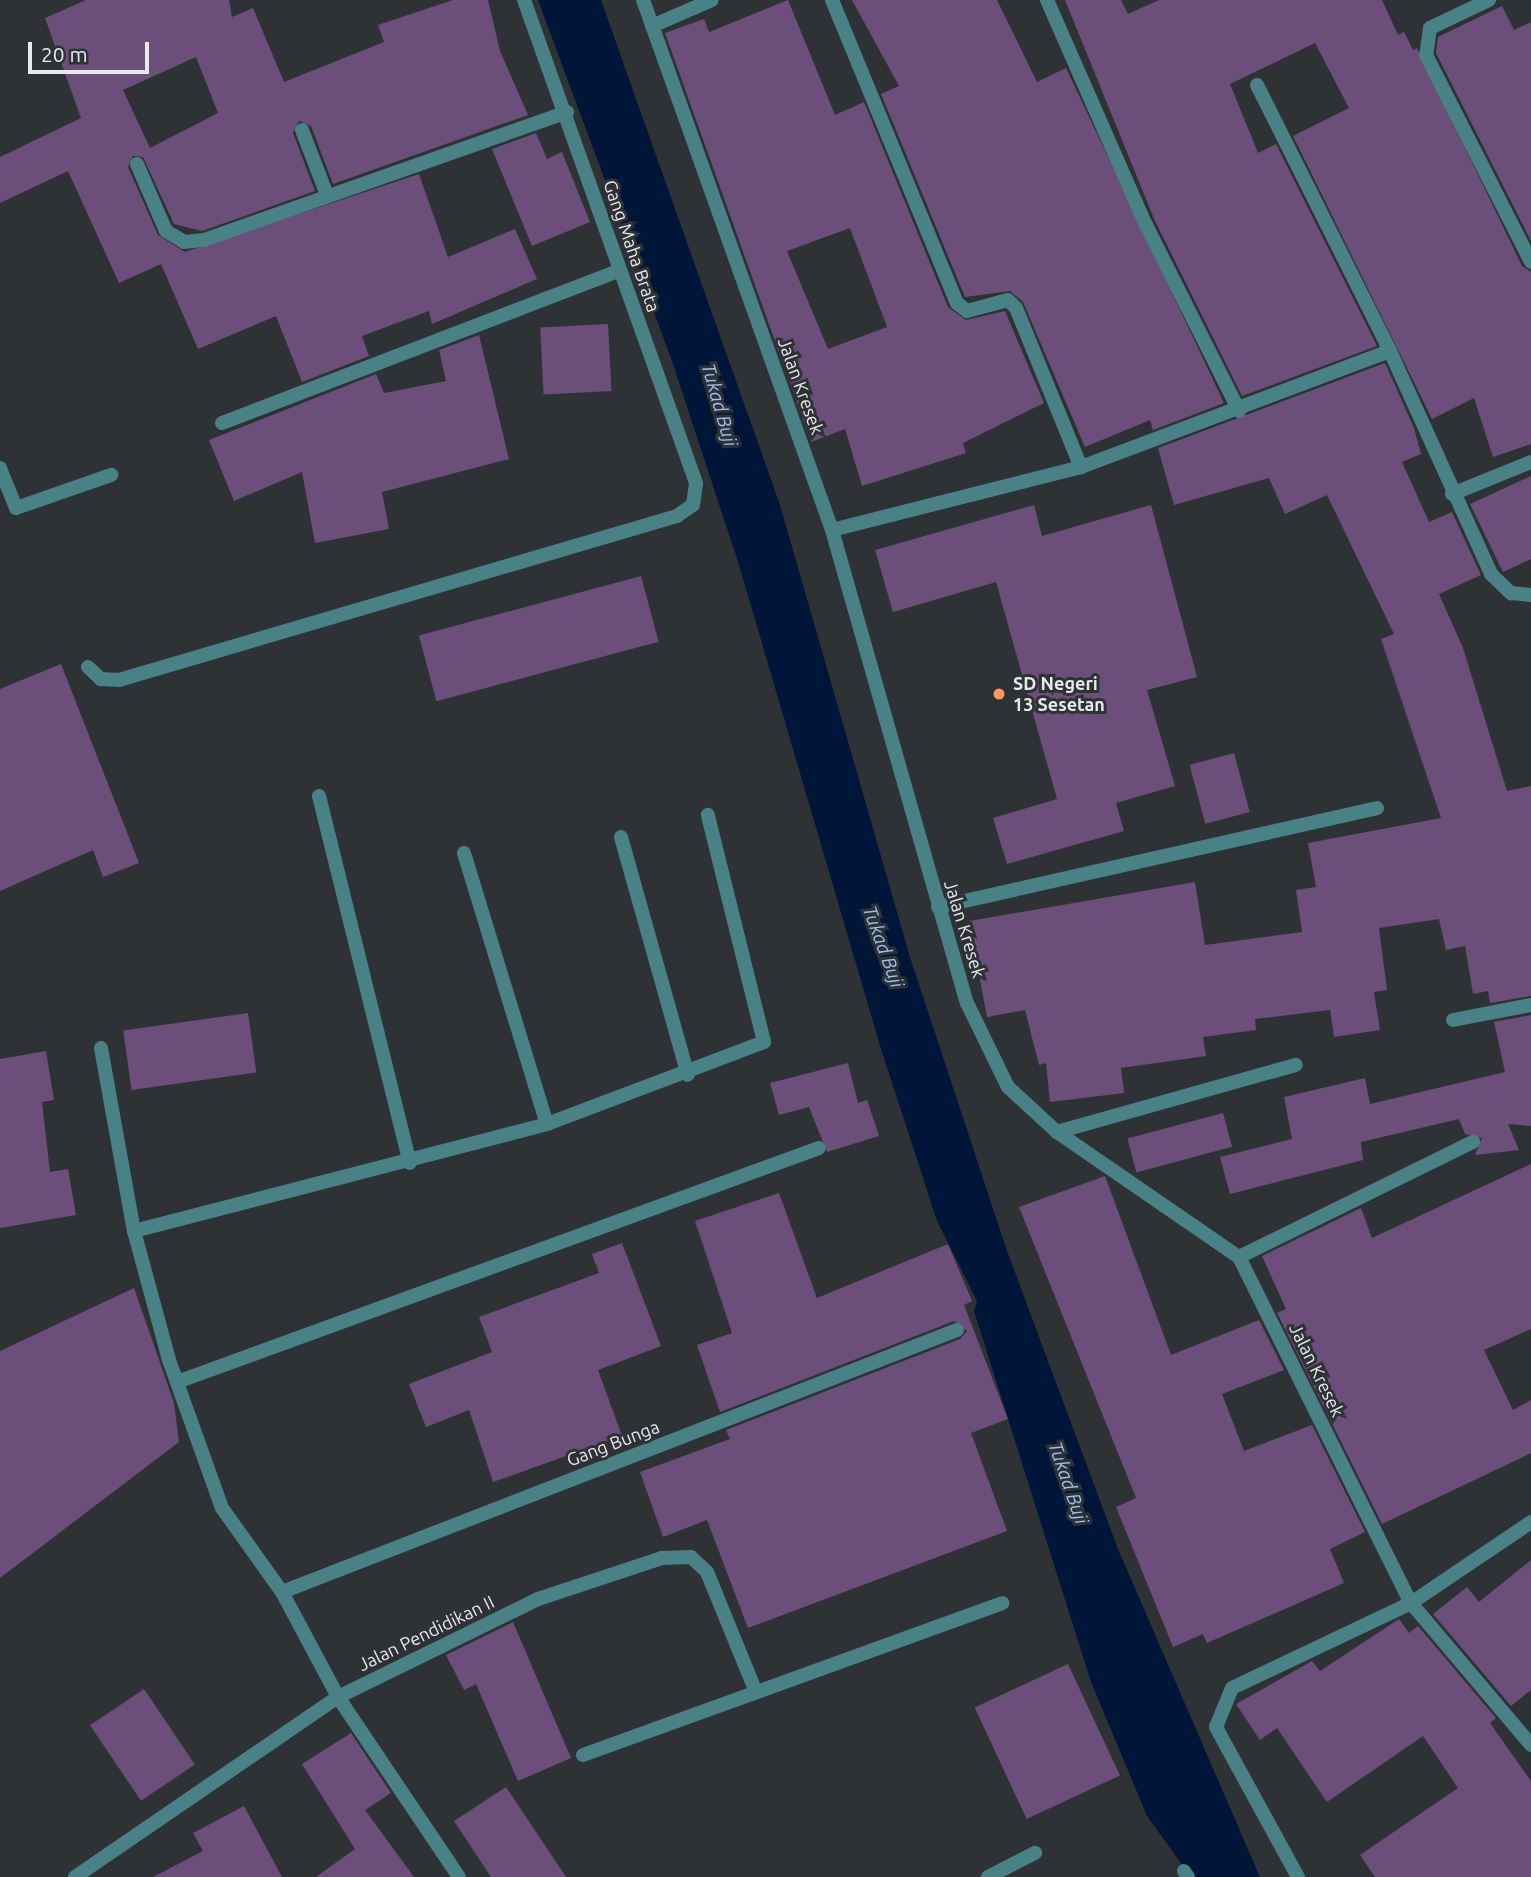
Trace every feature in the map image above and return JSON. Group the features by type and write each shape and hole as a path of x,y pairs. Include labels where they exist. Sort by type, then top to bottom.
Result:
{"street":[{"name":"Gang Maha Brata","path":"88,667 101,679 119,680 677,516 693,505 696,483 619,271 567,112 524,0"},
{"name":"Jalan Kresek","path":"643,0 832,530 967,1003 1008,1087 1057,1132 1239,1257 1411,1602 1531,1745"},
{"path":"652,26 712,0"},
{"path":"832,0 957,303 967,311 1008,300 1016,308 1081,467"},
{"path":"1047,0 1146,225 1239,411"},
{"path":"1489,0 1430,28 1426,55 1531,262"},
{"path":"1257,85 1390,351 1452,494 1491,574 1511,593 1531,595"},
{"path":"137,164 166,231 184,242 567,112"},
{"path":"302,130 327,195"},
{"path":"222,423 619,271"},
{"path":"832,530 1081,467 1239,411 1390,351"},
{"path":"1452,494 1531,462"},
{"path":"0,468 16,508 111,475"},
{"path":"319,796 410,1163"},
{"path":"938,907 1377,808"},
{"path":"134,1230 410,1163 547,1124 753,1050 764,1042 765,1030 708,815"},
{"path":"621,837 688,1075"},
{"path":"464,853 547,1124"},
{"path":"1453,1020 1531,1005"},
{"path":"101,1048 134,1230 177,1382 222,1508 282,1592 338,1697 459,1877"},
{"path":"1057,1132 1296,1065"},
{"path":"1239,1257 1473,1142"},
{"path":"177,1382 819,1148"},
{"name":"Gang Bunga","path":"282,1592 957,1330"},
{"path":"1298,1877 1236,1774 1216,1727 1220,1706 1231,1688 1411,1602 1531,1521"},
{"name":"Jalan Pendidikan II","path":"75,1877 338,1697 538,1599 662,1558 691,1557 707,1573 756,1692"},
{"path":"583,1755 1002,1603"},
{"path":"988,1877 1035,1853"}],"water":[{"name":"Tukad Buji","path":"538,0 601,0 780,505 910,957 1006,1248 1118,1549 1260,1877 1191,1877 1147,1816 1091,1682 974,1311 977,1301 937,1221 881,1049 739,565 672,361"}],"building":[{"path":"86,0 229,0 232,17 253,8 284,82 384,42 378,25 453,0 488,0 500,51 528,115 333,184 311,126 299,121 293,133 315,191 202,231 174,224 143,157 133,156 128,167 158,235 185,252 419,174 448,257 515,229 537,279 432,324 429,311 362,336 369,356 302,382 276,316 198,349 161,264 119,283 68,171 0,203 0,157 81,118 45,18","holes":["196,57 218,113 150,148 123,90"]},
{"path":"788,0 835,115 864,102 948,307 966,320 1005,311 1044,403 963,443 966,453 862,486 845,429 811,442 665,33 704,19 709,32","holes":["850,228 887,327 828,349 787,251"]},
{"path":"852,0 997,0 1037,82 1066,68 1224,403 1153,430 1150,420 1085,447 1023,302 1010,291 965,297 881,94 899,86"},
{"path":"1065,0 1121,0 1128,14 1159,0 1382,0 1398,35 1404,32 1413,50 1417,48 1522,266 1531,272 1531,444 1493,457 1474,398 1432,419 1293,136 1349,108 1315,43 1230,84 1258,153 1276,144 1377,346 1242,396 1155,221"},
{"path":"1502,6 1514,30 1531,22 1531,241 1436,53 1438,37"},
{"path":"536,133 547,159 562,152 590,222 532,246 492,149"},
{"path":"608,324 612,391 544,394 540,328"},
{"path":"479,335 509,459 382,492 389,529 315,543 302,472 234,501 209,440 376,374 384,393 446,381 439,350"},
{"path":"1385,363 1414,428 1421,454 1402,462 1429,522 1452,512 1481,575 1439,594 1463,648 1507,791 1531,786 1531,996 1490,1003 1488,991 1473,994 1465,946 1446,950 1439,919 1379,928 1387,990 1374,992 1380,1030 1334,1037 1330,1010 1255,1019 1256,1030 1203,1037 1206,1056 1121,1068 1124,1093 1050,1102 1046,1063 1039,1065 1025,1010 987,1017 969,921 1195,882 1205,945 1302,932 1296,890 1316,887 1308,843 1441,818 1381,639 1394,634 1327,495 1285,514 1269,478 1174,505 1158,448"},
{"path":"1531,476 1531,559 1503,572 1470,504"},
{"path":"1034,505 1042,536 1151,505 1197,677 1147,690 1175,786 1116,803 1124,831 1007,864 993,818 1057,799 996,582 893,612 875,550"},
{"path":"641,576 659,642 436,701 419,636"},
{"path":"61,664 139,863 103,877 93,850 0,891 0,689"},
{"path":"1234,753 1250,812 1205,824 1190,765"},
{"path":"248,1013 256,1072 132,1090 123,1031"},
{"path":"1531,1015 1531,1126 1508,1124 1519,1150 1475,1155 1482,1138 1465,1134 1459,1119 1361,1142 1363,1160 1230,1194 1220,1157 1292,1139 1284,1097 1365,1078 1370,1104 1505,1072 1494,1022"},
{"path":"46,1051 54,1100 42,1102 50,1172 68,1169 76,1215 0,1228 0,1059"},
{"path":"848,1063 858,1103 867,1100 879,1136 827,1152 809,1107 779,1115 770,1083"},
{"path":"1223,1113 1232,1147 1136,1172 1127,1139"},
{"path":"1531,1164 1531,1329 1484,1350 1513,1410 1531,1400 1531,1453 1382,1524 1277,1313 1286,1309 1262,1256 1361,1208 1372,1238"},
{"path":"1105,1176 1171,1355 1259,1320 1284,1370 1222,1394 1244,1451 1312,1425 1365,1532 1330,1549 1344,1583 1207,1643 1203,1634 1173,1647 1116,1507 1136,1498 1019,1207"},
{"path":"779,1193 817,1298 948,1244 972,1301 964,1305 1008,1419 971,1433 1007,1531 748,1628 707,1520 663,1537 640,1472 730,1439 726,1430 960,1339 967,1331 954,1321 720,1412 697,1345 732,1333 695,1221"},
{"path":"622,1243 661,1346 598,1370 622,1436 493,1482 469,1410 426,1427 409,1384 492,1352 479,1317 599,1273 592,1254"},
{"path":"134,1288 174,1403 179,1442 0,1578 0,1351"},
{"path":"1531,1560 1531,1690 1511,1706 1433,1614 1467,1587 1479,1602"},
{"path":"1399,1619 1409,1633 1418,1626 1496,1718 1490,1723 1531,1781 1531,1877 1375,1877 1360,1855 1458,1788 1423,1736 1327,1802 1277,1728 1260,1740 1236,1704 1312,1661 1320,1671"},
{"path":"513,1622 571,1758 518,1781 476,1684 464,1690 446,1655"},
{"path":"1068,1664 1120,1775 1027,1819 975,1708"},
{"path":"144,1689 195,1764 141,1801 90,1725"},
{"path":"351,1733 391,1793 365,1810 414,1877 316,1877 355,1849 302,1764"},
{"path":"506,1787 566,1877 491,1877 454,1821"},
{"path":"244,1806 282,1877 153,1877 203,1851 193,1833"}],"place":[{"name":"SD Negeri 13 Sesetan","path":"999,694"}]}
